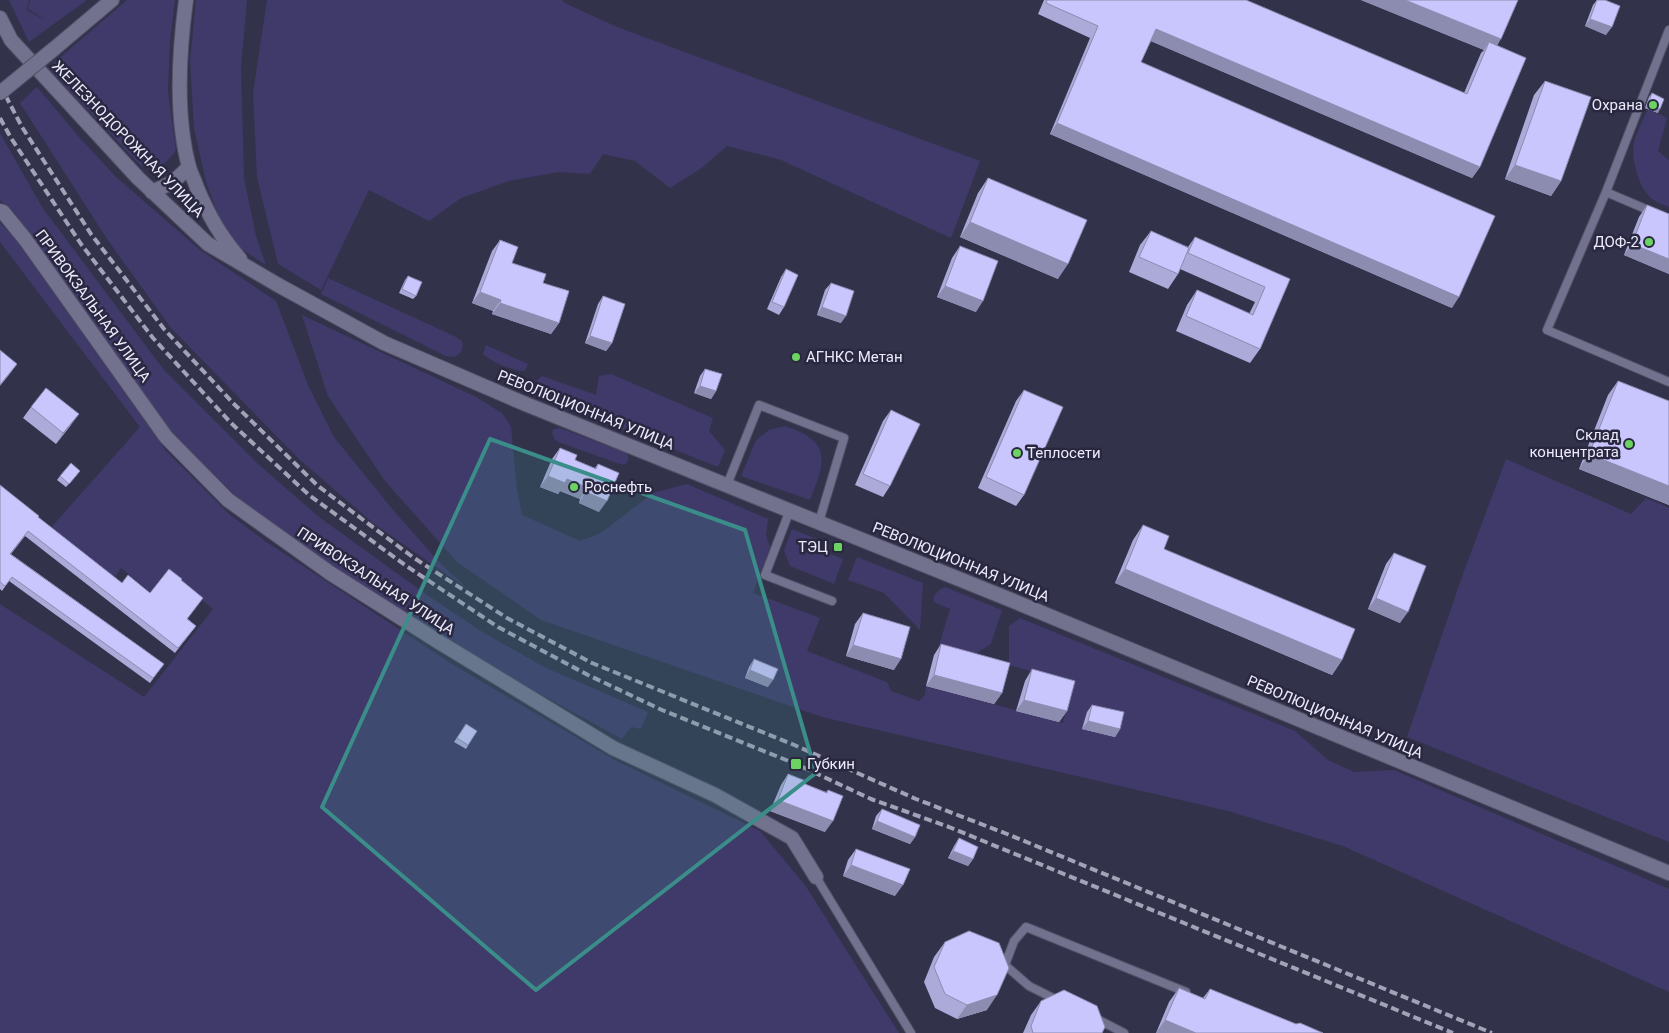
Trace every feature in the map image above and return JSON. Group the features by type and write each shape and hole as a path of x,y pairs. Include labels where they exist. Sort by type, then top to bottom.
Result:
{"street":[{"path":"0,93 112,0"},
{"path":"186,0 181,36 180,112 189,167 208,215 223,240 247,267"},
{"name":"ЖЕЛЕЗНОДОРОЖНАЯ УЛИЦА","path":"0,18 12,40 152,192 208,244 247,267"},
{"path":"152,192 173,182 189,167"},
{"name":"ПРИВОКЗАЛЬНАЯ УЛИЦА","path":"0,211 3,212 25,239 166,437 228,500 330,573 613,748 715,795 792,838 816,877"},
{"name":"РЕВОЛЮЦИОННАЯ УЛИЦА","path":"247,267 384,343 523,403 727,484 1669,874"}],"lane":[{"path":"1669,30 1606,192 1547,330 1669,382"},
{"path":"1606,192 1669,219"},
{"path":"727,484 758,405 844,438 818,522"},
{"path":"790,510 765,575 832,602"},
{"path":"816,877 911,1033"},
{"path":"1064,1003 1029,986 1005,965 1014,941 1026,926 1198,996"},
{"path":"1090,1016 1124,1033"}],"highlighted area":[{"path":"490,439 745,530 816,773 536,990 322,807"}],"shaded area":[{"path":"9,0 29,0 27,10 42,19 45,15 42,18 28,9 30,0 87,0 29,42"},
{"path":"127,0 175,0 170,42 168,91 176,150 162,165 153,167 141,166 48,68"},
{"path":"196,0 247,0 241,67 244,178 256,236 266,265 240,248 224,231 206,182 194,128 190,61"},
{"path":"267,0 561,0 617,27 980,161 951,238 781,160 727,146 703,167 670,188 635,161 603,154 590,174 558,172 509,181 461,198 429,221 369,190 321,290 278,264 257,177 253,93"},
{"path":"37,87 116,177 200,250 276,301 308,385 334,437 393,510 439,562 469,590 373,523 299,459 171,328 107,239 20,103"},
{"path":"1648,109 1667,118 1658,151 1669,160 1669,207 1655,201 1644,190 1634,163 1634,142"},
{"path":"0,133 42,207 164,370 258,464 319,517 430,597 484,633 544,667 648,712 641,729 631,727 622,739 520,683 390,606 255,514 186,449 166,426 14,212 0,200"},
{"path":"0,223 13,236 166,451 229,514 265,541 452,664 615,760 760,831 805,885 899,1033 0,1033 0,604 144,697 213,609 167,571 150,592 121,568 112,581 49,530 140,427 0,242"},
{"path":"328,278 454,336 462,341 461,352 455,357 446,356 321,294"},
{"path":"302,315 476,397 502,413 511,427 517,490 522,515 580,541 601,533 653,493 687,484 768,519 766,535 770,547 753,593 820,618 807,651 887,682 891,691 919,701 925,695 926,686 1063,723 1073,683 1009,665 1009,626 1020,618 1295,731 1328,760 1354,772 1394,770 1669,889 1669,992 1343,846 1228,811 822,717 541,620 457,562 385,481 328,396"},
{"path":"486,345 528,364 525,371 508,368 487,357 483,354"},
{"path":"611,374 713,418 709,431 725,450 718,467 617,427 553,405 543,395 537,380 542,376 596,395 599,376"},
{"path":"785,426 807,436 817,444 820,452 822,459 821,468 810,500 741,476 756,440 769,430"},
{"path":"560,428 626,453 629,458 626,464 620,464 558,442 554,439 552,433 554,429"},
{"path":"1506,459 1631,514 1646,498 1669,508 1669,842 1407,737 1464,571"},
{"path":"792,529 826,543 823,551 843,559 834,584 790,566 784,550"},
{"path":"857,557 923,583 920,630 884,593 848,580"},
{"path":"945,587 1002,610 991,644 966,660 937,652 950,609 934,602 934,596"}],"building":[{"path":"1047,0 1246,0 1467,94 1489,42 1526,58 1480,167 1156,29 1141,62 1495,216 1459,297 1057,123 1098,26 1046,3"},
{"path":"1405,0 1518,0 1501,39"},
{"path":"1597,0 1605,0 1620,6 1612,27 1590,19"},
{"path":"1545,81 1591,97 1561,181 1515,165"},
{"path":"1652,93 1664,99 1660,109 1648,104"},
{"path":"988,178 1087,220 1068,264 970,222"},
{"path":"1647,205 1669,214 1669,259 1632,244"},
{"path":"1151,231 1189,248 1178,274 1139,257"},
{"path":"1195,237 1290,279 1260,349 1186,316 1197,290 1253,315 1265,287 1188,253"},
{"path":"500,240 518,247 512,263 546,274 543,283 569,291 559,323 500,303 501,300 480,292"},
{"path":"960,246 998,261 983,301 945,286"},
{"path":"786,269 798,275 784,307 772,302"},
{"path":"408,276 422,282 416,296 402,289"},
{"path":"831,283 854,291 846,316 822,307"},
{"path":"603,296 625,304 612,343 590,336"},
{"path":"0,350 17,364 0,385"},
{"path":"705,369 722,374 716,391 700,386"},
{"name":"Склад концентрата","path":"1618,381 1669,401 1669,486 1589,454"},
{"path":"46,388 79,414 63,433 31,407"},
{"name":"Теплосети","path":"1024,390 1063,407 1024,495 986,477"},
{"path":"891,410 920,424 890,486 863,474"},
{"path":"560,448 577,455 575,460 596,469 598,464 619,473 607,501 586,492 588,488 567,479 565,483 548,476"},
{"path":"71,463 80,471 69,484 60,476"},
{"path":"0,485 122,583 128,575 150,593 169,569 203,598 187,619 196,626 178,648 28,531 10,554 164,664 153,678 12,577 5,586 0,582"},
{"path":"1143,525 1169,536 1164,549 1355,629 1342,660 1125,569"},
{"path":"1394,553 1426,566 1408,612 1376,598"},
{"path":"863,613 910,627 901,659 853,645"},
{"path":"941,644 1010,663 1002,693 934,675"},
{"path":"754,659 778,669 773,680 750,670"},
{"path":"1032,669 1075,681 1067,711 1024,700"},
{"path":"1092,705 1124,712 1120,729 1088,721"},
{"path":"466,724 477,731 468,745 457,738"},
{"path":"788,774 806,781 805,784 827,793 828,790 843,796 833,821 778,800"},
{"path":"882,809 920,825 915,837 877,821"},
{"path":"959,838 978,847 973,859 953,851"},
{"path":"856,849 910,869 903,885 851,865"},
{"path":"969,931 999,943 1009,968 997,995 967,1005 945,994 934,967 945,942"},
{"path":"1179,988 1205,999 1210,989 1323,1033 1196,1033 1165,1020"},
{"path":"1064,990 1097,1006 1105,1027 1102,1033 1033,1033 1031,1026 1041,1001"}],"railway":[{"path":"0,85 22,127 91,234 164,329 233,403 318,486 414,558 507,618 592,663 792,744 916,799 1007,834 1492,1033"},
{"path":"0,118 11,138 81,244 153,338 231,423 309,495 405,565 498,627 588,675 662,710 796,764 871,799 949,827 1453,1033"}],"place":[{"name":"Охрана","path":"1653,105"},
{"name":"ДОФ-2","path":"1649,242"},
{"name":"АГНКС Метан","path":"796,357"},
{"name":"Склад концентрата","path":"1629,444"},
{"name":"Теплосети","path":"1017,453"},
{"name":"Роснефть","path":"574,487"},
{"name":"ТЭЦ","path":"838,547"},
{"name":"Губкин","path":"796,764"}]}
